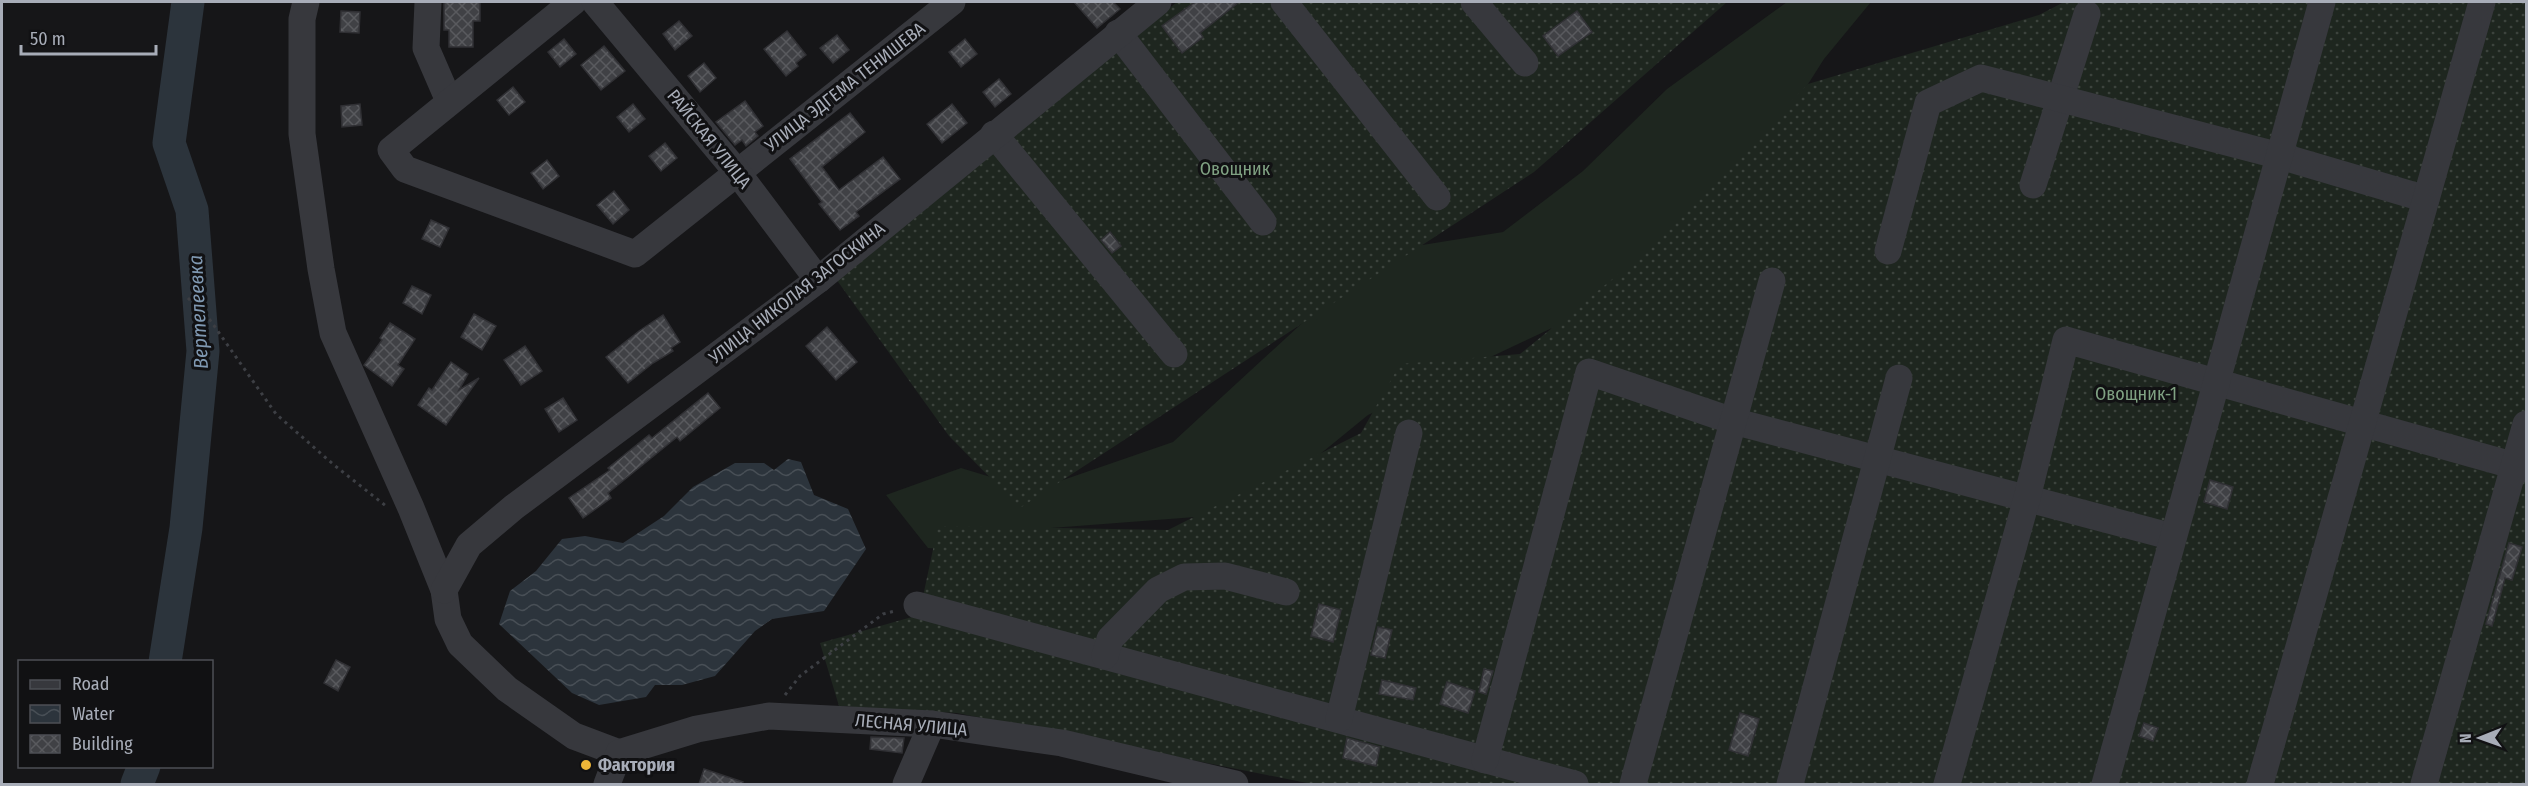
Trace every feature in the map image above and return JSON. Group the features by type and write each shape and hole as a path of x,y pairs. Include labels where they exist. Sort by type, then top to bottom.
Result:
{"street":[{"path":"306,2 302,20 302,134 321,269 333,333 411,508 444,590 448,619 460,644 507,689 574,736 619,753 607,784"},
{"path":"428,2 426,48 449,101 573,2"},
{"name":"РАЙСКАЯ УЛИЦА","path":"595,2 737,172 818,280"},
{"name":"УЛИЦА ЭДГЕМА ТЕНИШЕВА","path":"449,101 391,150 405,169 635,254 952,2"},
{"name":"УЛИЦА НИКОЛАЯ ЗАГОСКИНА","path":"444,590 469,546 514,507 818,280 1158,2"},
{"path":"1284,2 1437,197"},
{"path":"1474,2 1525,63"},
{"path":"2105,784 2322,2"},
{"path":"2260,784 2482,2"},
{"path":"2033,184 2087,14"},
{"path":"1118,33 1263,222"},
{"path":"1888,251 1928,102 1981,78 2280,156 2426,199"},
{"path":"994,134 1174,354"},
{"path":"1633,784 1772,281"},
{"path":"1947,784 2026,498 2066,340 2521,468"},
{"path":"1485,760 1589,372 1733,421 2173,537"},
{"path":"1790,784 1899,378"},
{"path":"2424,784 2521,468 2526,424"},
{"path":"1339,719 1409,433"},
{"path":"1105,656 1110,639 1158,590 1184,577 1225,576 1286,592"},
{"path":"917,605 1575,784"},
{"name":"ЛЕСНАЯ УЛИЦА","path":"619,753 697,729 769,716 932,724 1062,743 1206,782 1235,784"},
{"path":"906,784 932,724"}],"path":[{"path":"188,298 210,320 276,414 385,506 411,508"},
{"path":"769,716 800,676 809,669 883,614 917,605"}],"green space":[{"name":"Овощник","path":"1177,2 1727,2 1534,172 1020,508 949,436 836,279"},
{"path":"1787,2 1871,2 1824,59 1779,130 1624,294 1368,415 1248,513 1025,530 964,551 928,548 886,495 961,468 1034,490 1173,442 1312,314 1416,246 1503,232 1583,171 1667,89"},
{"name":"Овощник-1","path":"2064,2 2526,2 2526,784 1312,784 957,713 839,706 820,643 919,615 938,526 1168,530 1361,433 1400,364 1520,354 1647,251 1808,84 2039,15"}],"water":[{"path":"788,459 801,462 814,495 848,509 866,549 824,611 772,619 755,631 715,676 682,685 655,685 646,697 599,705 572,693 499,624 510,591 536,571 562,539 585,536 623,543 664,516 693,487 735,463 764,463 774,470"}],"building":[{"path":"444,2 480,2 480,21 473,21 473,47 449,47 449,30 444,30"},
{"path":"1074,2 1113,2 1120,9 1097,28"},
{"path":"1195,2 1239,2 1200,33 1203,37 1182,53 1162,26"},
{"path":"341,11 360,12 359,33 340,32"},
{"path":"1577,11 1592,32 1558,56 1543,36"},
{"path":"679,21 692,36 675,50 663,34"},
{"path":"787,31 806,55 786,76 764,49"},
{"path":"837,35 849,50 833,63 820,48"},
{"path":"564,39 576,54 560,67 548,52"},
{"path":"965,39 977,54 961,67 949,52"},
{"path":"604,46 625,71 601,90 581,65"},
{"path":"704,63 716,78 700,92 688,76"},
{"path":"999,79 1011,94 995,107 983,92"},
{"path":"513,87 525,102 509,115 497,100"},
{"path":"745,101 763,126 755,132 758,136 746,146 742,140 735,145 716,122"},
{"path":"360,104 362,125 342,127 341,106"},
{"path":"633,104 645,119 629,132 617,117"},
{"path":"952,104 967,123 942,143 927,124"},
{"path":"850,113 865,132 822,167 839,190 883,157 900,179 856,212 859,216 840,230 819,204 822,202 790,159"},
{"path":"665,143 677,158 661,171 649,156"},
{"path":"547,160 559,176 543,189 531,173"},
{"path":"614,191 629,210 613,224 597,205"},
{"path":"431,220 449,228 440,247 422,239"},
{"path":"1110,232 1121,246 1112,253 1101,240"},
{"path":"412,286 431,295 422,314 403,303"},
{"path":"474,314 496,326 482,350 461,337"},
{"path":"663,315 680,342 671,348 673,351 653,363 628,383 606,357"},
{"path":"390,323 415,339 398,365 404,369 392,386 364,365 382,340 380,338"},
{"path":"827,327 857,362 836,380 806,346"},
{"path":"525,346 542,371 521,385 504,360"},
{"path":"451,362 468,374 459,390 479,378 446,425 418,405 429,388 432,390"},
{"path":"708,393 720,408 680,441 677,437 608,493 611,498 583,518 569,498 610,470 608,468 649,435 652,438"},
{"path":"563,398 577,420 559,432 545,409"},
{"path":"2210,480 2233,487 2227,509 2204,502"},
{"path":"2509,543 2522,547 2512,580 2505,578 2492,626 2486,624"},
{"path":"1319,604 1341,610 1333,642 1311,636"},
{"path":"1378,627 1392,630 1385,658 1371,655"},
{"path":"336,660 350,667 338,691 324,683"},
{"path":"1484,669 1493,671 1486,694 1479,692"},
{"path":"1382,680 1416,688 1413,700 1379,694"},
{"path":"1447,682 1475,691 1468,713 1440,704"},
{"path":"1740,713 1759,719 1748,756 1729,750"},
{"path":"2144,723 2158,728 2153,741 2139,736"},
{"path":"871,737 904,738 902,753 870,749"},
{"path":"1347,738 1380,747 1376,766 1343,758"},
{"path":"704,769 743,782 742,784 699,784"}],"waterway":[{"name":"Вертелеевка","path":"165,660 186,528 203,351 192,210 169,143 188,2"},
{"name":"Вертелеевка","path":"137,784 143,768"}],"place":[{"name":"Фактория","path":"586,765"}]}
